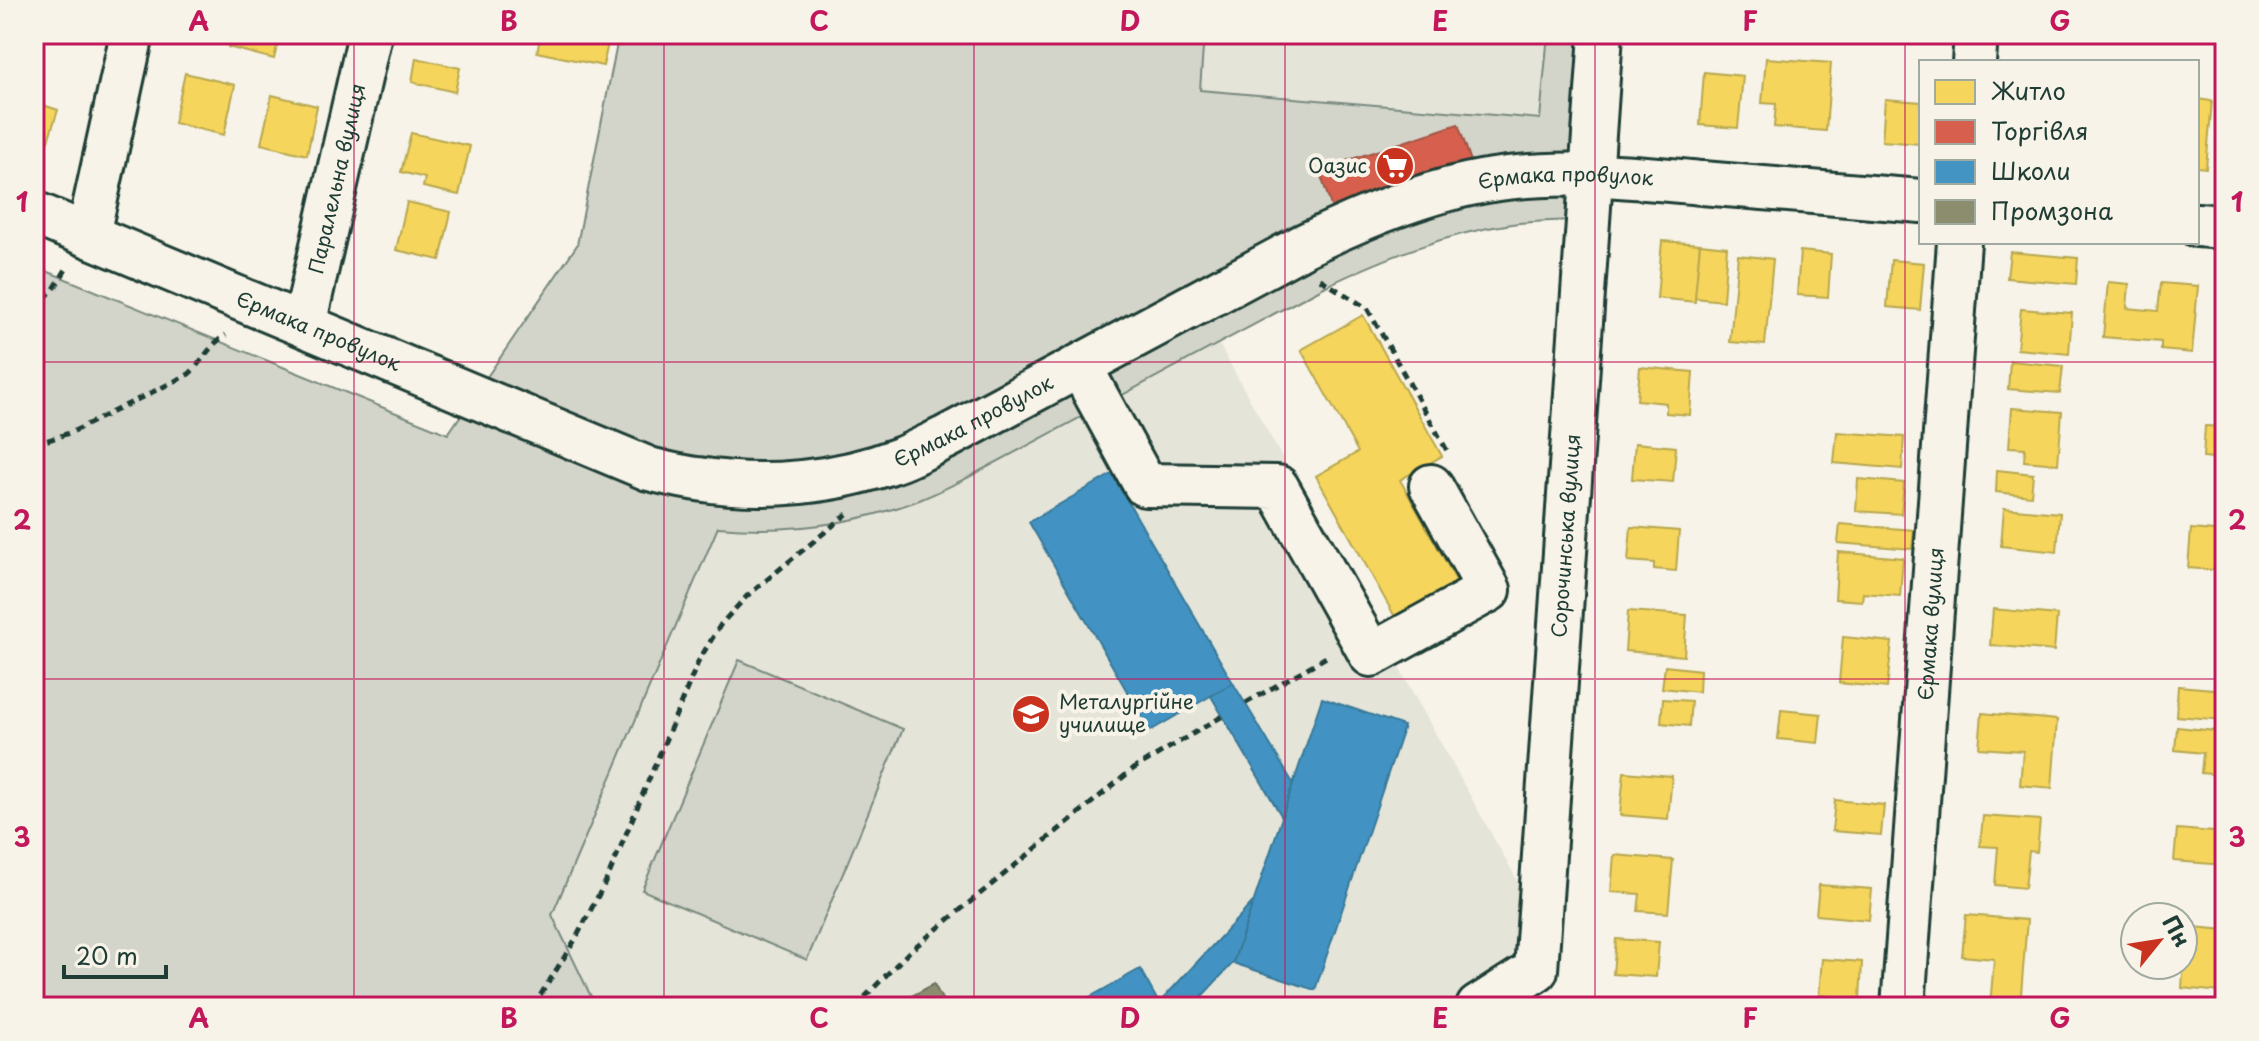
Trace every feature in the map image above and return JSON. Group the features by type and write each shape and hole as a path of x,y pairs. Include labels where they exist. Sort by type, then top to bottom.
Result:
{"street":[{"path":"73,246 132,34"},
{"name":"Паралельна вулиця","path":"304,325 370,34"},
{"name":"Сорочинська вулиця","path":"1478,1007 1536,970 1601,34"},
{"path":"1974,60 1976,34"},
{"name":"Єрмака провулок","path":"34,213 73,246 304,325 649,469 699,480 749,484 800,482 838,476 899,459 945,438 1305,245 1397,206 1451,190 1506,178 1590,173 1919,201"},
{"path":"2199,225 2225,227"},
{"name":"Єрмака вулиця","path":"1903,1007 1959,244"},
{"path":"1080,366 1145,485 1277,487 1371,655 1489,590 1440,471"}],"path":[{"path":"34,308 54,289 70,263 73,246"},
{"path":"1330,270 1316,277 1367,308 1440,471"},
{"path":"34,445 72,432 189,374 216,341 233,331 220,325"},
{"path":"533,1007 575,940 608,877 699,660 721,624 747,596 858,506"},
{"path":"1246,703 1305,669"},
{"path":"855,1007 910,951 1133,769 1223,716"}],"shaded area":[{"path":"619,34 1204,34 1200,90 1540,119 1548,34 1588,34 1573,220 1488,228 1440,240 1371,266 1326,286 965,479 914,502 842,522 768,529 718,527 552,915 596,1007 34,1007 34,266 448,434 577,245"},
{"path":"1204,34 1548,34 1541,119 1199,90"},
{"name":"Металургійне училище","path":"1219,344 1527,898 1523,962 1453,1007 596,1007 552,915 718,527 749,530 805,528 860,518 915,502 965,479"},
{"path":"739,660 903,729 807,960 642,890"}],"building: Житло":[{"path":"231,34 285,34 284,38 279,38 274,59 228,47"},
{"path":"541,34 610,34 603,66 537,52"},
{"path":"416,58 460,68 455,92 412,82"},
{"path":"1766,58 1831,63 1826,131 1774,127 1776,104 1762,103"},
{"path":"1704,72 1743,76 1738,128 1700,125"},
{"path":"185,73 235,85 224,135 174,123"},
{"path":"272,95 317,106 307,155 261,144"},
{"path":"1885,99 1919,102 1919,144 1882,141"},
{"path":"2199,99 2212,101 2206,168 2199,167"},
{"path":"34,102 58,110 43,156 34,153"},
{"path":"411,133 470,146 459,195 423,187 425,178 401,172"},
{"path":"407,202 451,212 440,260 396,250"},
{"path":"1662,241 1700,244 1695,302 1657,298"},
{"path":"1700,244 1727,247 1723,301 1695,298"},
{"path":"1800,251 1831,254 1828,297 1797,295"},
{"path":"2010,252 2078,258 2076,284 2007,278"},
{"path":"1738,255 1773,259 1765,345 1730,342"},
{"path":"1891,260 1924,263 1920,310 1887,307"},
{"path":"2108,282 2129,284 2127,308 2158,311 2161,283 2198,286 2192,353 2161,350 2161,342 2103,337"},
{"path":"2021,309 2072,313 2069,354 2017,349"},
{"path":"1363,315 1442,456 1400,480 1457,582 1395,617 1316,476 1358,452 1301,350"},
{"path":"2010,361 2063,366 2060,393 2008,389"},
{"path":"1640,367 1693,372 1690,415 1666,413 1666,403 1637,400"},
{"path":"2012,408 2062,412 2058,464 2024,461 2025,448 2009,447"},
{"path":"2205,426 2225,427 2225,459 2203,457"},
{"path":"1837,432 1904,437 1902,469 1834,463"},
{"path":"1635,443 1676,447 1673,482 1632,479"},
{"path":"1997,470 2033,474 2031,496 1996,492"},
{"path":"1858,479 1904,483 1901,514 1856,511"},
{"path":"2004,508 2060,513 2057,552 2001,546"},
{"path":"1840,524 1914,530 1912,549 1838,543"},
{"path":"1631,527 1679,531 1676,571 1654,569 1654,563 1628,561"},
{"path":"2191,529 2225,532 2225,571 2188,568"},
{"path":"1838,552 1903,558 1900,596 1863,593 1862,601 1835,599"},
{"path":"1993,609 2057,615 2054,651 1990,645"},
{"path":"1628,611 1687,615 1684,656 1625,651"},
{"path":"1843,637 1892,642 1887,688 1839,683"},
{"path":"1665,666 1700,670 1699,692 1662,688"},
{"path":"2178,686 2225,690 2225,720 2176,716"},
{"path":"1663,699 1691,701 1689,726 1661,723"},
{"path":"1781,710 1821,714 1818,743 1778,739"},
{"path":"1982,713 2057,720 2052,788 2020,785 2023,751 1979,748"},
{"path":"2177,727 2225,732 2225,769 2222,769 2222,775 2201,773 2203,753 2175,750"},
{"path":"1624,772 1672,776 1668,819 1620,815"},
{"path":"1835,800 1884,805 1881,835 1832,831"},
{"path":"1983,816 2040,820 2037,852 2029,851 2025,888 1995,885 1998,847 1980,846"},
{"path":"2177,829 2225,833 2225,865 2174,861"},
{"path":"1614,855 1673,860 1668,913 1638,911 1640,894 1611,892"},
{"path":"1819,885 1872,889 1869,920 1816,915"},
{"path":"1966,915 2027,920 2020,1007 1990,1007 1994,959 1962,956"},
{"path":"2199,928 2225,930 2221,992 2182,988 2182,981 2199,981"},
{"path":"1616,939 1659,942 1656,977 1613,974"},
{"path":"1822,959 1862,962 1860,999 1819,995"}],"building: Торгівля":[{"path":"1458,124 1472,164 1332,209 1319,170"}],"building: Школи":[{"path":"1112,474 1233,683 1150,731 1029,522"},
{"path":"1233,683 1293,783 1282,817 1211,696"},
{"path":"1322,698 1404,726 1315,990 1233,963"},
{"path":"1253,902 1233,963 1192,1007 1161,1007 1159,1003"},
{"path":"1140,969 1161,1007 1072,1007"}],"building: Промзона":[{"path":"934,984 946,1007 891,1007"}],"place":[{"name":"Оазис","path":"1395,166"},
{"name":"Металургійне училище","path":"1031,714"}]}
